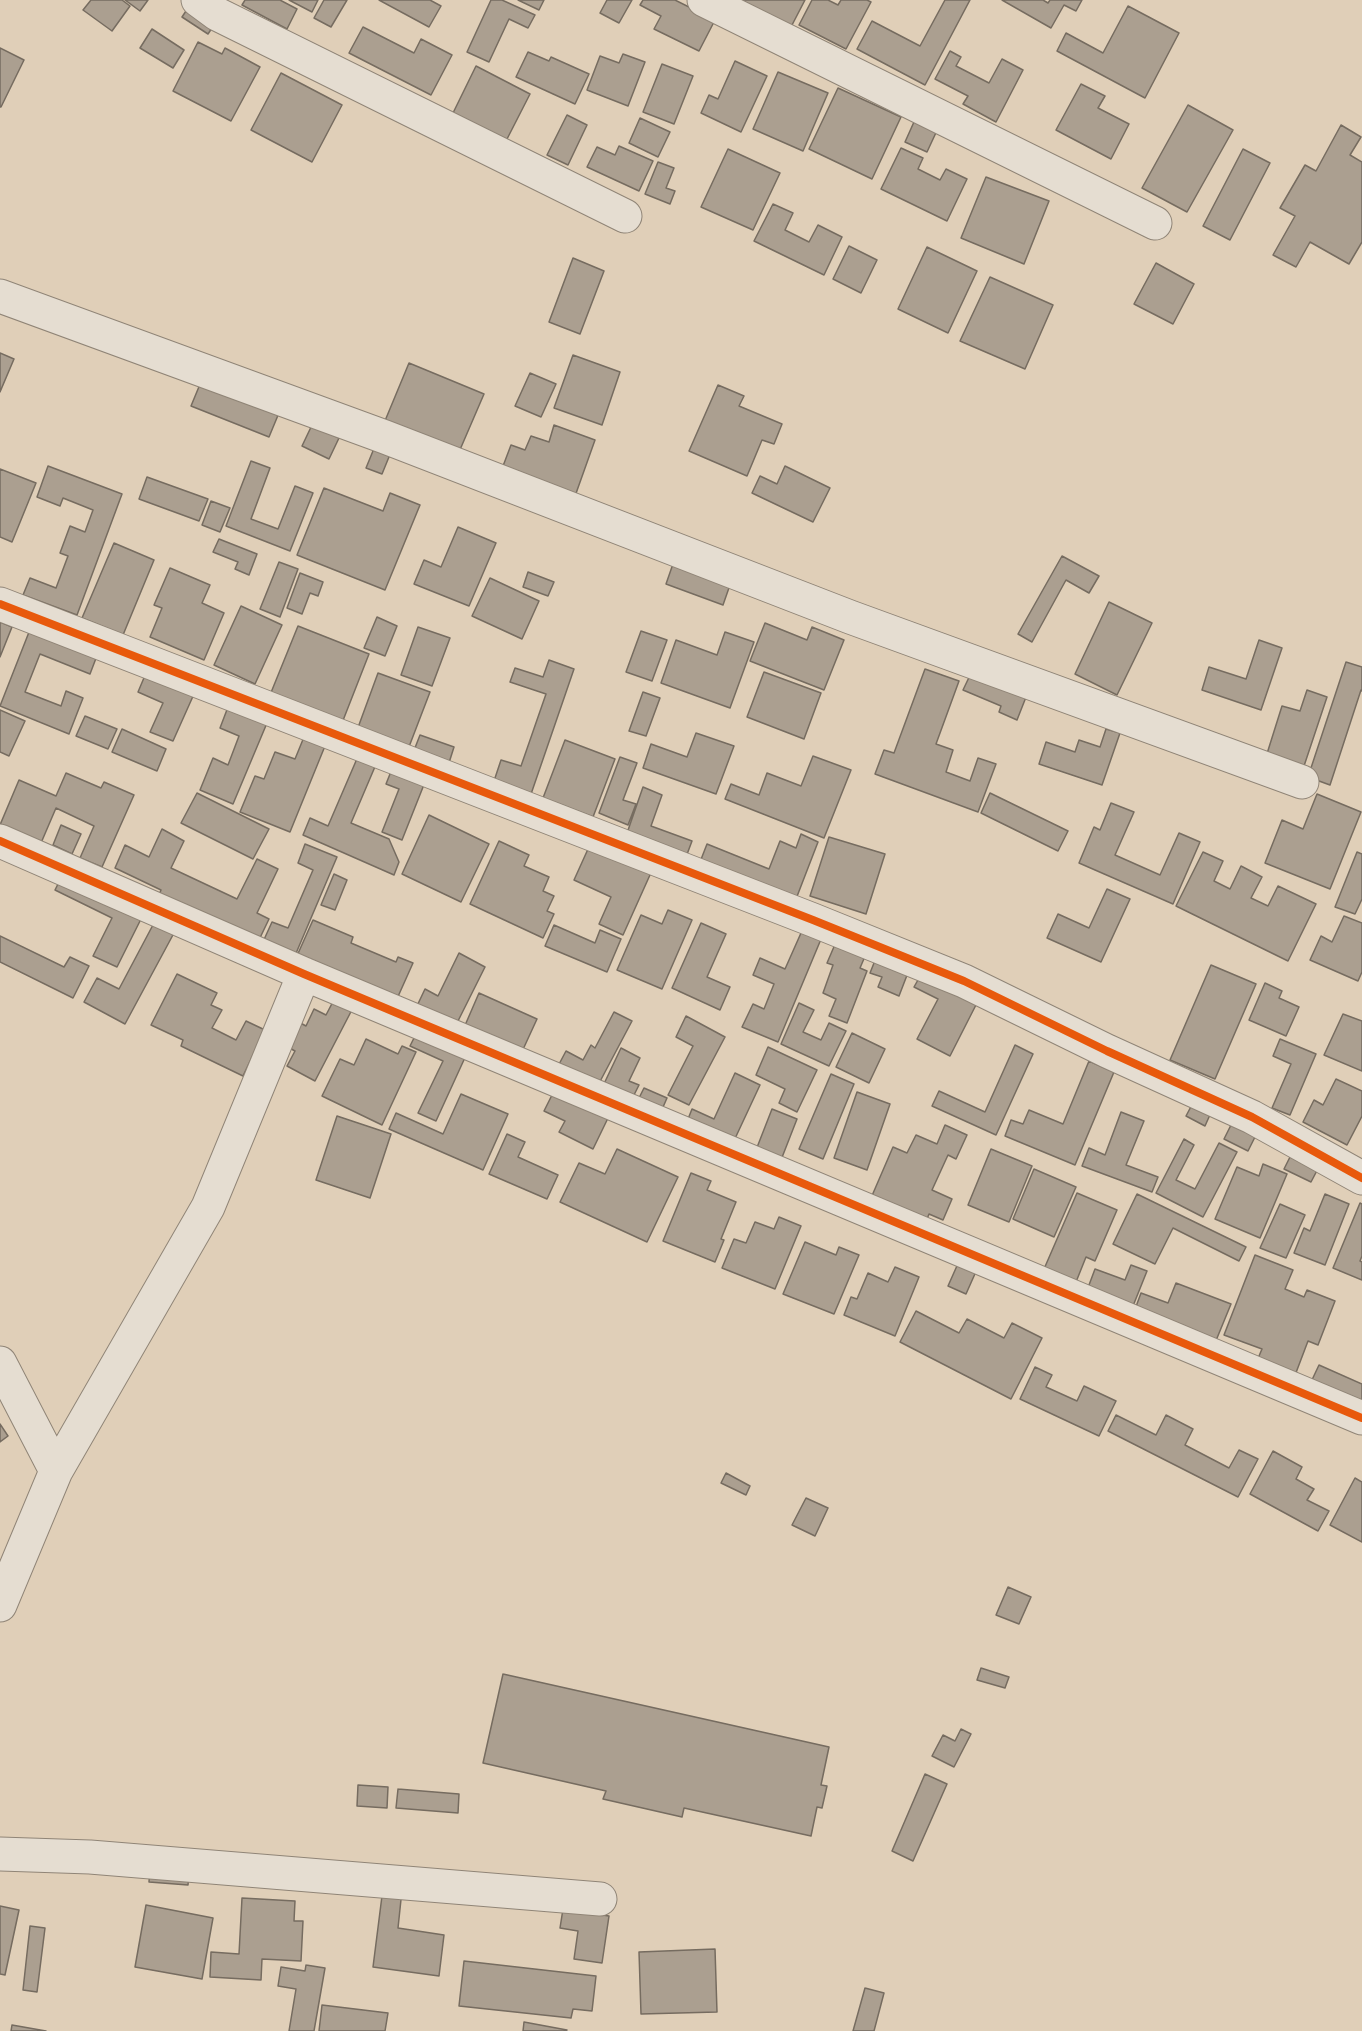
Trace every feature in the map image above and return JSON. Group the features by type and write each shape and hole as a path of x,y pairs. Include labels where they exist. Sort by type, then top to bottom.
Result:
{"street":[{"path":"198,0 227,20 625,216"},
{"path":"704,0 1155,223"},
{"path":"0,296 385,437 850,617 1302,782"},
{"path":"0,604 964,981 1107,1051 1252,1117 1362,1178"},
{"path":"0,841 304,974 1362,1418"},
{"path":"0,1605 56,1471 208,1207 304,974"},
{"path":"0,1363 56,1471"},
{"path":"0,1854 90,1857 600,1899"}],"building":[{"path":"91,0 122,0 130,6 112,31 83,10"},
{"path":"125,0 148,0 140,11"},
{"path":"245,0 280,0 297,9 287,29 242,5"},
{"path":"289,0 318,0 312,12"},
{"path":"324,0 347,0 331,27 314,18"},
{"path":"379,0 430,0 441,6 429,27"},
{"path":"491,0 502,0 535,15 528,28 509,19 489,62 467,52"},
{"path":"518,0 544,0 539,10"},
{"path":"607,0 632,0 619,23 600,13"},
{"path":"643,0 675,0 715,20 699,51 654,29 661,16 640,5"},
{"path":"740,0 805,0 791,27"},
{"path":"812,0 828,0 838,5 841,0 871,2 846,49 799,25"},
{"path":"945,0 970,0 925,85 857,49 872,21 920,46"},
{"path":"1002,0 1043,0 1048,3 1050,0 1082,0 1076,11 1064,5 1051,28"},
{"path":"190,5 216,22 208,34 182,17"},
{"path":"1128,6 1179,33 1145,98 1057,51 1066,33 1103,53"},
{"path":"363,27 414,53 421,39 452,55 431,95 349,53"},
{"path":"152,29 184,50 173,68 140,48"},
{"path":"198,42 222,54 225,48 260,67 231,121 173,91"},
{"path":"0,48 24,60 1,107 0,107"},
{"path":"950,51 961,57 956,66 989,83 1002,59 1023,70 996,122 963,104 968,96 935,79"},
{"path":"528,52 549,61 551,57 589,74 575,104 516,77"},
{"path":"623,54 645,62 628,106 587,90 600,56 619,63"},
{"path":"735,61 767,76 741,132 701,113 709,95 718,99"},
{"path":"662,64 693,76 674,124 643,112"},
{"path":"476,66 530,94 506,141 453,113"},
{"path":"778,72 828,93 803,151 753,129"},
{"path":"281,73 342,105 312,162 251,130"},
{"path":"1081,84 1105,96 1098,108 1129,124 1111,159 1056,130"},
{"path":"838,88 901,117 872,179 809,149"},
{"path":"1188,105 1233,130 1187,212 1142,188"},
{"path":"918,113 940,124 927,152 905,142"},
{"path":"567,115 587,125 568,165 547,155"},
{"path":"640,118 670,132 658,157 629,143"},
{"path":"1341,125 1361,137 1350,155 1362,162 1362,242 1349,264 1310,242 1296,267 1273,255 1295,216 1280,208 1305,165 1316,171"},
{"path":"619,146 653,161 639,191 587,167 597,147 615,155"},
{"path":"901,148 923,158 918,169 940,180 946,169 967,179 947,221 881,189"},
{"path":"728,149 780,173 753,230 701,207"},
{"path":"1243,149 1270,163 1230,240 1203,226"},
{"path":"658,162 674,168 666,188 675,191 670,204 645,194"},
{"path":"986,177 1049,201 1024,264 961,238"},
{"path":"773,204 793,213 785,230 809,242 818,225 842,237 824,275 754,241"},
{"path":"849,246 877,260 861,293 833,279"},
{"path":"927,247 977,271 948,333 898,309"},
{"path":"573,258 604,271 580,334 549,322"},
{"path":"1156,263 1194,284 1173,324 1134,304"},
{"path":"990,277 1053,305 1025,369 960,341"},
{"path":"0,353 14,359 0,392"},
{"path":"573,355 620,372 602,425 554,408"},
{"path":"409,363 484,394 456,459 382,428"},
{"path":"530,373 556,384 541,417 515,406"},
{"path":"203,377 281,408 269,437 191,406"},
{"path":"718,385 744,396 739,406 782,424 774,444 762,440 747,476 689,451"},
{"path":"312,425 339,438 329,459 302,446"},
{"path":"554,425 595,440 574,499 500,474 511,445 525,450 531,436 549,442"},
{"path":"375,446 391,452 382,474 366,468"},
{"path":"251,461 270,468 251,519 278,529 295,486 313,493 290,551 226,526"},
{"path":"48,466 122,494 77,615 23,595 30,578 56,588 68,556 60,553 70,526 85,532 93,510 63,498 60,506 37,497"},
{"path":"785,466 830,488 813,522 752,493 760,476 777,484"},
{"path":"0,469 36,483 12,542 0,537"},
{"path":"147,477 208,499 199,521 139,499"},
{"path":"324,488 383,511 390,493 420,505 385,590 297,555"},
{"path":"211,501 230,508 220,532 202,525"},
{"path":"458,527 496,543 469,606 414,584 424,560 441,567"},
{"path":"219,539 257,554 249,575 235,569 238,562 213,552"},
{"path":"114,543 154,560 123,635 82,618"},
{"path":"1062,556 1099,576 1089,593 1066,580 1032,642 1018,634"},
{"path":"674,561 731,582 723,605 666,584"},
{"path":"279,562 298,569 280,617 260,609"},
{"path":"170,568 210,585 202,603 224,613 204,660 150,637 162,608 154,605"},
{"path":"528,572 554,582 548,596 523,587"},
{"path":"300,573 323,582 318,596 310,593 302,614 287,608"},
{"path":"490,578 539,601 522,639 472,616"},
{"path":"1109,602 1152,623 1117,695 1075,674"},
{"path":"241,606 282,625 255,684 214,665"},
{"path":"377,617 397,626 385,656 364,648"},
{"path":"0,622 12,627 0,657"},
{"path":"765,623 807,640 812,627 844,640 824,690 750,661"},
{"path":"298,626 369,654 342,723 270,695"},
{"path":"31,627 98,653 90,674 40,654 25,692 61,706 66,691 83,698 69,734 0,706"},
{"path":"418,627 450,638 432,686 401,675"},
{"path":"641,631 667,640 652,681 626,672"},
{"path":"725,632 754,642 730,708 661,683 676,640 717,655"},
{"path":"1259,640 1282,648 1261,710 1202,690 1209,667 1246,679"},
{"path":"549,660 574,669 530,797 493,784 501,760 521,766 546,694 510,682 515,668 543,677"},
{"path":"1346,662 1362,667 1362,691 1330,785 1308,777"},
{"path":"925,669 959,681 936,744 953,750 946,772 970,781 978,758 996,764 978,812 875,774 884,750 894,753"},
{"path":"973,669 1028,692 1017,720 999,712 1001,706 963,690"},
{"path":"764,672 821,693 804,739 747,717"},
{"path":"146,673 194,694 173,741 150,732 163,703 138,692"},
{"path":"378,673 430,692 407,752 356,733"},
{"path":"1307,690 1327,697 1302,772 1265,760 1282,706 1300,711"},
{"path":"643,692 660,698 646,736 629,731"},
{"path":"228,707 267,723 233,804 200,790 213,758 228,765 239,736 220,728"},
{"path":"0,710 25,721 9,756 0,752"},
{"path":"85,716 117,729 108,749 76,736"},
{"path":"122,729 166,749 157,771 112,752"},
{"path":"1106,729 1120,733 1102,785 1039,764 1046,742 1075,752 1079,740 1100,747"},
{"path":"696,733 734,746 716,794 643,768 651,744 687,757"},
{"path":"420,735 454,747 448,766 413,753"},
{"path":"304,737 325,746 290,832 240,812 255,776 264,779 275,752 295,759"},
{"path":"565,740 615,759 593,817 543,798"},
{"path":"359,754 377,762 351,823 389,839 399,862 394,875 303,835 310,818 328,826"},
{"path":"813,756 851,770 824,838 725,799 731,784 759,795 767,773 801,786"},
{"path":"620,757 637,763 623,800 636,804 628,825 599,813"},
{"path":"394,764 427,777 402,840 382,832 399,789 386,784"},
{"path":"66,773 101,788 104,782 134,795 102,867 80,858 94,826 56,808 41,843 0,825 19,780 56,796"},
{"path":"643,787 662,795 651,826 692,841 686,857 626,836"},
{"path":"197,793 269,829 253,859 181,823"},
{"path":"990,793 1068,831 1058,851 981,813"},
{"path":"1317,794 1361,812 1330,889 1265,863 1282,820 1303,829"},
{"path":"1111,803 1134,812 1115,855 1160,875 1179,833 1200,842 1173,904 1079,863 1094,827 1100,830"},
{"path":"429,815 489,844 461,902 402,874"},
{"path":"61,825 81,834 72,854 53,845"},
{"path":"162,829 184,841 171,868 237,899 257,859 278,869 257,913 269,919 258,942 159,895 161,890 115,868 125,845 149,857"},
{"path":"801,834 818,842 796,899 700,862 707,844 769,869 780,841 796,848"},
{"path":"829,837 885,854 866,914 810,896"},
{"path":"593,838 654,866 623,935 599,924 611,897 574,880"},
{"path":"499,841 529,855 524,866 549,877 543,891 554,896 547,911 554,914 543,938 470,904"},
{"path":"305,844 337,857 294,958 262,944 272,922 288,928 313,870 298,863"},
{"path":"1203,852 1223,861 1214,881 1230,889 1241,866 1262,877 1251,898 1268,906 1278,886 1316,904 1288,961 1176,906"},
{"path":"1357,852 1362,854 1362,899 1355,914 1335,907"},
{"path":"63,874 144,913 117,967 93,956 112,918 55,890"},
{"path":"334,874 347,880 335,910 321,905"},
{"path":"1107,889 1130,899 1101,962 1047,938 1058,914 1089,928"},
{"path":"668,910 692,920 662,989 617,970 641,915 662,924"},
{"path":"1344,916 1362,923 1362,972 1358,981 1310,960 1321,936 1332,942"},
{"path":"313,920 353,937 351,943 396,962 398,957 413,963 396,1001 296,958"},
{"path":"154,923 174,933 125,1024 84,1002 97,978 119,989"},
{"path":"701,923 726,934 707,977 730,987 720,1010 672,988"},
{"path":"805,924 824,932 778,1042 742,1027 753,1004 764,1009 774,984 753,975 760,958 785,969"},
{"path":"554,925 595,943 600,930 621,939 607,972 545,946"},
{"path":"0,936 64,967 70,957 89,966 73,998 0,962"},
{"path":"836,942 866,954 860,968 867,971 847,1023 829,1016 836,999 823,993 833,965 827,963"},
{"path":"459,953 485,967 455,1027 416,1008 425,989 438,996"},
{"path":"876,958 909,970 899,996 878,987 882,977 870,973"},
{"path":"1211,965 1256,984 1215,1079 1170,1060"},
{"path":"923,971 979,999 950,1056 917,1039 938,999 914,987"},
{"path":"177,974 217,993 211,1005 222,1010 212,1028 236,1040 246,1021 265,1030 243,1076 181,1046 183,1040 151,1025"},
{"path":"1265,983 1282,991 1279,998 1299,1007 1286,1036 1249,1020"},
{"path":"338,992 356,1002 315,1081 287,1066 295,1051 280,1043 293,1019 306,1026 314,1009 326,1015"},
{"path":"479,993 537,1019 520,1056 463,1030"},
{"path":"799,1003 814,1010 803,1032 821,1040 829,1023 846,1031 829,1066 781,1044"},
{"path":"614,1012 632,1021 596,1089 557,1068 566,1051 583,1060 591,1045 595,1048"},
{"path":"1343,1014 1362,1021 1362,1071 1324,1055"},
{"path":"686,1016 725,1037 689,1105 668,1095 693,1046 676,1037"},
{"path":"419,1028 468,1051 436,1121 418,1113 443,1061 410,1046"},
{"path":"852,1033 885,1049 869,1083 836,1067"},
{"path":"366,1039 398,1054 402,1046 416,1052 382,1125 322,1096 340,1059 354,1065"},
{"path":"1280,1039 1316,1054 1290,1115 1272,1108 1291,1064 1273,1056"},
{"path":"1015,1045 1033,1054 996,1135 932,1106 939,1091 985,1112"},
{"path":"768,1047 817,1070 797,1112 779,1103 785,1089 756,1075"},
{"path":"621,1048 640,1058 629,1081 639,1085 631,1101 602,1088"},
{"path":"1089,1061 1114,1072 1075,1165 1005,1136 1011,1120 1023,1124 1029,1110 1063,1124"},
{"path":"735,1073 760,1085 732,1145 686,1124 692,1109 714,1119"},
{"path":"831,1074 854,1084 823,1159 799,1149"},
{"path":"1336,1079 1362,1091 1362,1116 1347,1145 1303,1122 1314,1100 1323,1105"},
{"path":"644,1088 667,1098 660,1114 637,1102"},
{"path":"555,1089 609,1116 593,1149 559,1132 565,1121 544,1111"},
{"path":"857,1092 890,1104 867,1170 834,1158"},
{"path":"461,1094 508,1114 483,1170 389,1129 396,1113 443,1134"},
{"path":"1195,1099 1213,1108 1205,1126 1186,1116"},
{"path":"772,1109 797,1119 781,1160 756,1150"},
{"path":"1121,1112 1144,1121 1126,1165 1158,1177 1152,1192 1082,1166 1089,1148 1105,1155"},
{"path":"337,1116 391,1134 370,1198 316,1180"},
{"path":"1234,1119 1258,1131 1248,1151 1224,1139"},
{"path":"945,1125 967,1135 956,1159 948,1155 932,1190 952,1199 943,1220 929,1214 923,1229 871,1198 893,1147 907,1153 916,1135 937,1144"},
{"path":"507,1134 525,1142 518,1157 558,1175 547,1199 489,1174"},
{"path":"1184,1139 1194,1145 1176,1180 1195,1189 1219,1143 1237,1152 1203,1217 1156,1193"},
{"path":"1295,1147 1322,1161 1311,1182 1284,1169"},
{"path":"617,1149 678,1177 647,1242 560,1202 579,1163 605,1174"},
{"path":"991,1149 1032,1166 1009,1222 968,1205"},
{"path":"1263,1164 1287,1174 1260,1238 1215,1219 1237,1167 1259,1176"},
{"path":"1034,1169 1076,1187 1054,1237 1013,1219"},
{"path":"691,1173 711,1181 707,1190 736,1202 721,1239 724,1240 715,1262 663,1241"},
{"path":"1077,1193 1117,1210 1095,1261 1086,1257 1076,1282 1044,1269"},
{"path":"1137,1194 1246,1247 1239,1261 1173,1228 1155,1264 1113,1244"},
{"path":"1325,1194 1349,1204 1325,1265 1294,1253 1304,1228 1310,1231"},
{"path":"1360,1203 1362,1204 1362,1256 1360,1261 1362,1262 1362,1280 1333,1268"},
{"path":"1280,1204 1305,1215 1286,1258 1260,1248"},
{"path":"779,1217 801,1226 775,1289 722,1268 734,1239 746,1243 755,1222 774,1229"},
{"path":"805,1242 836,1255 839,1247 859,1255 834,1314 783,1294"},
{"path":"1255,1255 1293,1270 1285,1289 1304,1297 1307,1290 1335,1301 1318,1345 1308,1341 1294,1378 1256,1363 1262,1349 1224,1335"},
{"path":"960,1259 978,1267 966,1294 948,1286"},
{"path":"1131,1265 1147,1271 1131,1311 1086,1293 1095,1269 1125,1280"},
{"path":"895,1267 919,1277 895,1336 844,1315 851,1297 857,1299 868,1273 888,1282"},
{"path":"1176,1283 1231,1304 1215,1343 1134,1312 1141,1293 1168,1303"},
{"path":"916,1311 959,1333 967,1319 1004,1338 1012,1323 1042,1338 1011,1399 900,1342"},
{"path":"1319,1365 1362,1384 1362,1404 1311,1382"},
{"path":"1035,1367 1052,1375 1046,1387 1077,1401 1084,1386 1116,1401 1099,1436 1020,1399"},
{"path":"1116,1415 1156,1435 1166,1415 1193,1429 1185,1445 1229,1468 1239,1450 1258,1459 1238,1497 1108,1431"},
{"path":"0,1424 8,1436 0,1442"},
{"path":"1273,1451 1302,1467 1296,1479 1314,1489 1307,1500 1329,1511 1318,1531 1250,1494"},
{"path":"726,1473 750,1486 746,1495 721,1483"},
{"path":"1355,1478 1362,1482 1362,1542 1330,1525"},
{"path":"806,1498 828,1508 815,1536 792,1525"},
{"path":"1008,1587 1031,1597 1019,1624 996,1615"},
{"path":"981,1668 1009,1677 1005,1688 977,1680"},
{"path":"503,1674 829,1747 821,1785 827,1786 822,1808 817,1807 811,1836 684,1808 682,1817 603,1799 606,1791 483,1763"},
{"path":"961,1729 971,1734 954,1767 932,1756 943,1735 955,1741"},
{"path":"925,1774 947,1784 913,1861 892,1851"},
{"path":"358,1785 388,1787 387,1808 357,1806"},
{"path":"398,1789 459,1794 458,1813 396,1808"},
{"path":"150,1868 189,1871 188,1885 149,1882"},
{"path":"383,1888 402,1890 398,1928 444,1935 439,1976 373,1967"},
{"path":"242,1898 295,1901 294,1921 303,1921 301,1961 262,1959 261,1980 210,1977 211,1952 239,1954"},
{"path":"146,1905 213,1918 202,1979 135,1967"},
{"path":"0,1906 19,1910 5,1975 0,1974"},
{"path":"563,1909 609,1916 602,1963 574,1959 578,1931 560,1928"},
{"path":"30,1926 45,1928 37,1992 23,1990"},
{"path":"715,1949 717,2012 641,2014 639,1952"},
{"path":"464,1961 596,1976 592,2011 573,2009 571,2018 459,2006"},
{"path":"306,1965 325,1968 314,2031 289,2031 296,1989 278,1986 281,1967 305,1971"},
{"path":"865,1988 884,1993 874,2031 853,2031"},
{"path":"322,2005 388,2013 385,2031 319,2031"},
{"path":"524,2022 567,2030 523,2031"},
{"path":"12,2025 46,2031 11,2031"}],"cycle path":[{"path":"0,604 813,920 964,981 1107,1051 1252,1117 1362,1178"},
{"path":"0,841 304,974 1362,1418"}]}
